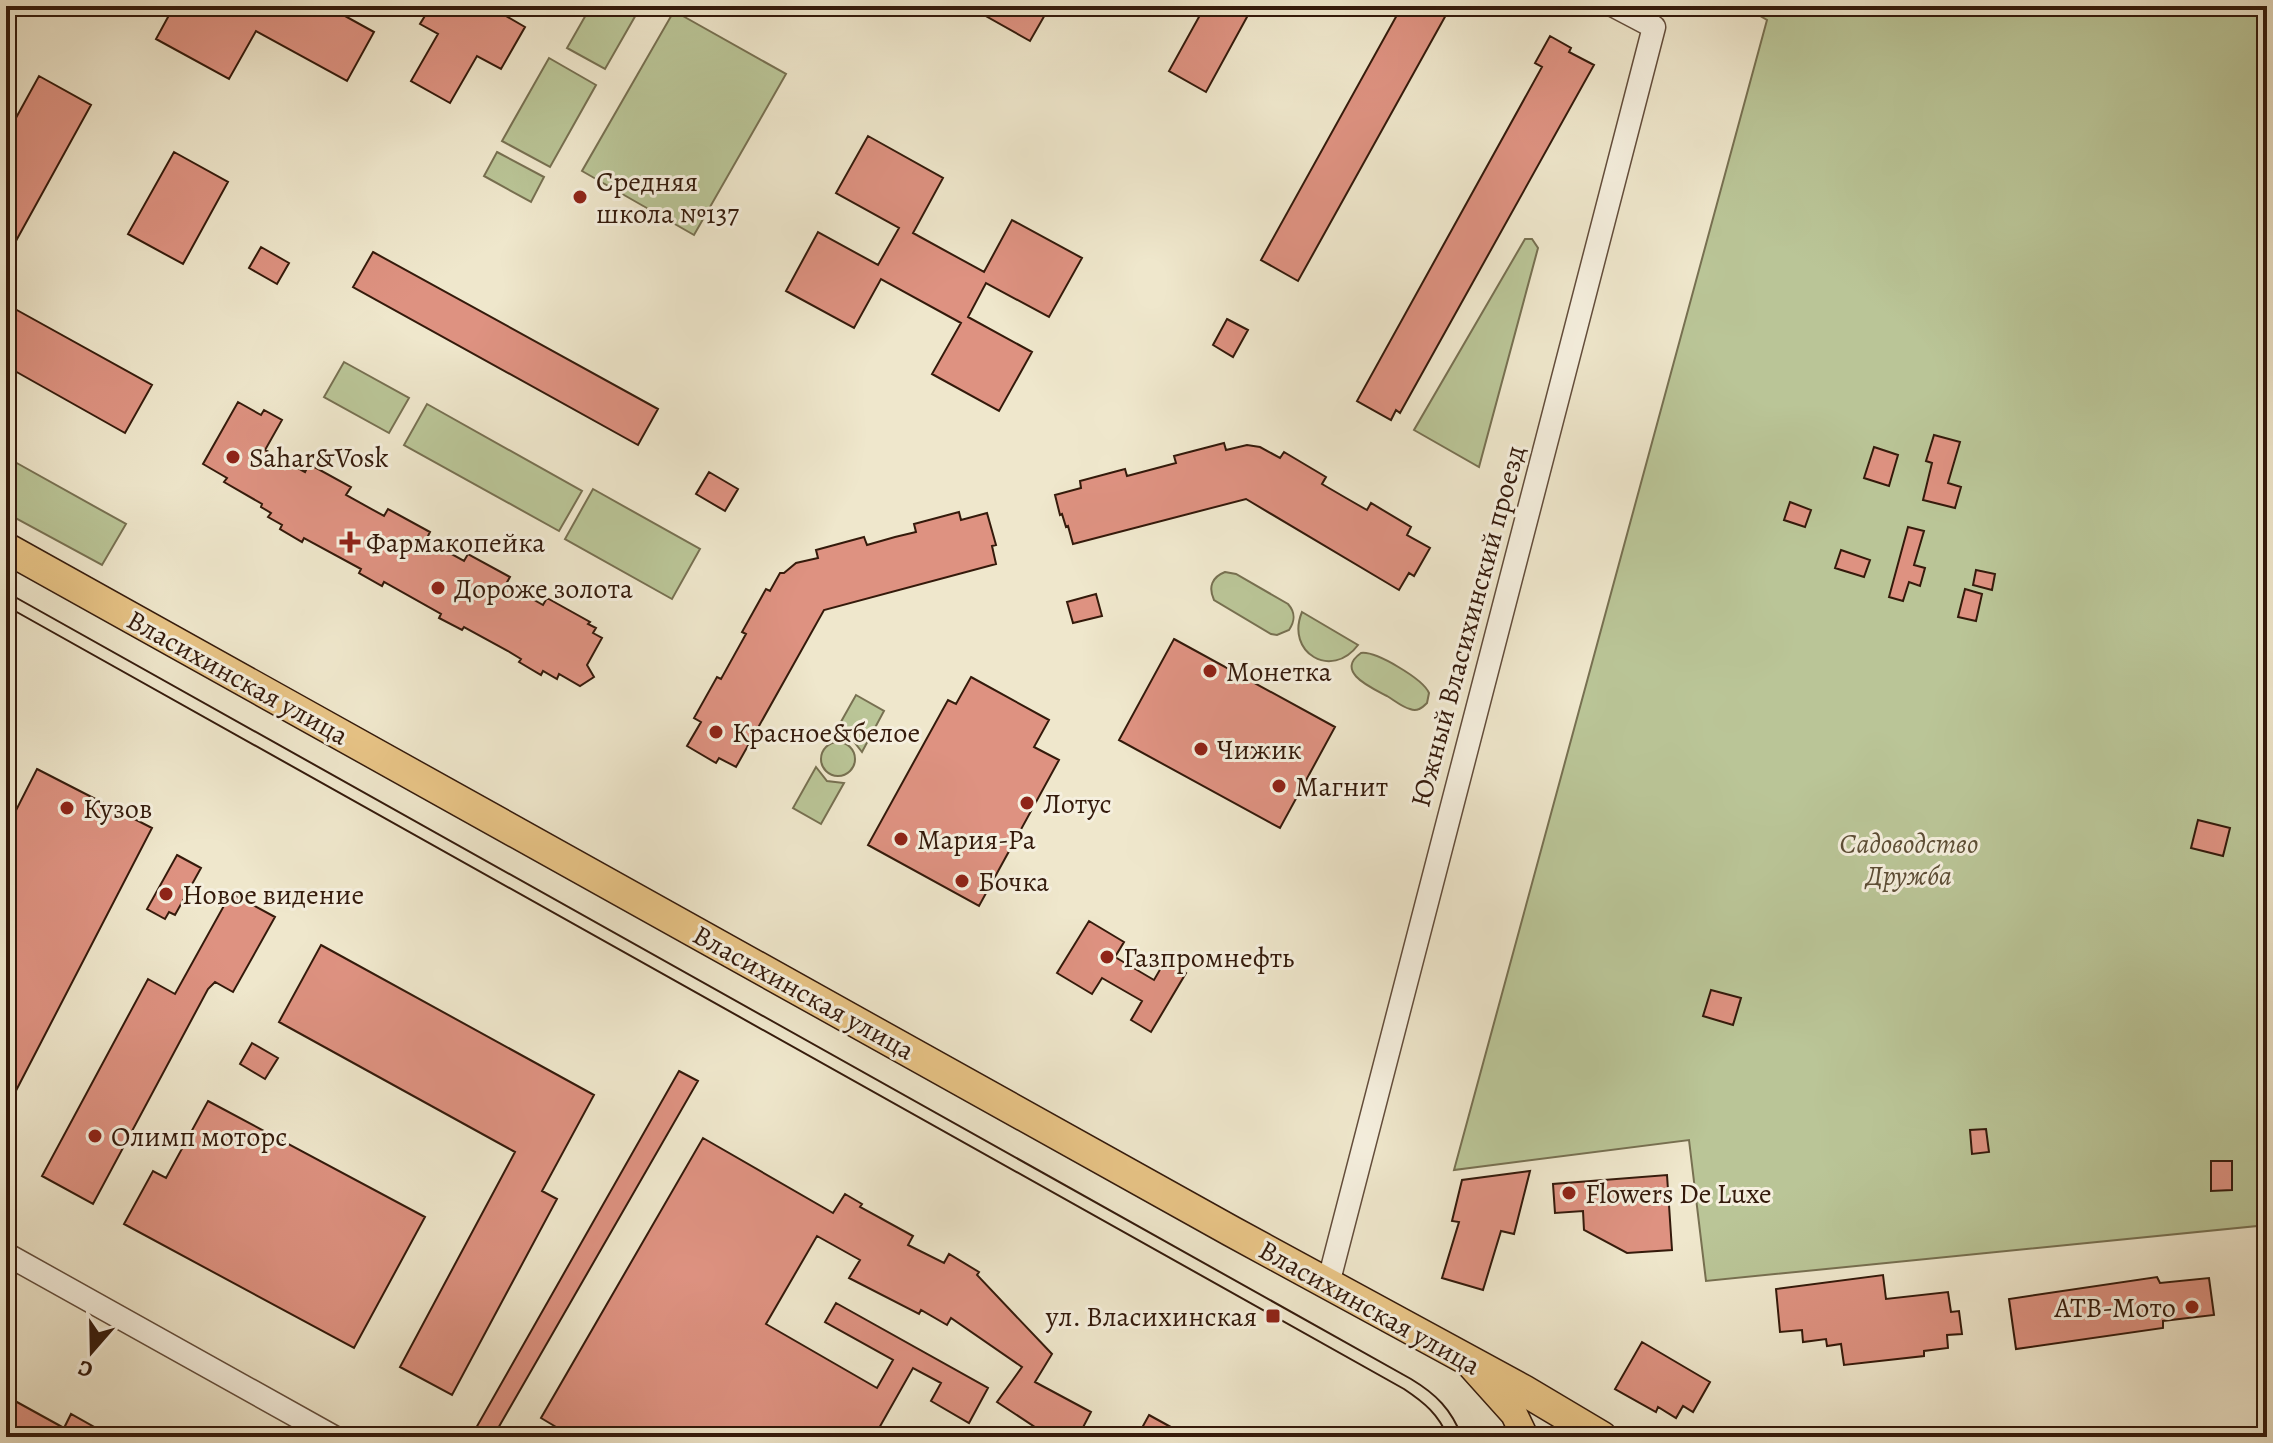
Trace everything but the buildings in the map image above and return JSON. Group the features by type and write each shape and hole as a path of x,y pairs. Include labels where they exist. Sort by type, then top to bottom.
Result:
{"highway":[{"name":"Власихинская улица","path":"6,548 1602,1437"}],"main road":[{"path":"1465,1359 1514,1414 1525,1437"}],"street":[{"name":"Южный Власихинский проезд","path":"1328,1284 1654,27 1614,6"},
{"path":"6,1254 334,1437"}],"green space":[{"path":"591,6 641,6 605,69 567,48"},
{"name":"Садоводство Дружба","path":"1743,6 2267,6 2267,1225 1706,1281 1689,1140 1454,1170 1767,20"},
{"path":"674,11 786,74 694,235 582,171"},
{"path":"549,58 596,85 550,167 502,141"},
{"path":"497,152 544,177 531,202 484,176"},
{"path":"1525,239 1532,239 1538,248 1479,467 1414,430"},
{"path":"344,362 409,398 389,433 324,397"},
{"path":"427,404 582,491 559,531 404,445"},
{"path":"6,457 126,524 102,565 6,513"},
{"path":"593,489 700,549 672,599 565,539"},
{"path":"1225,572 1236,574 1288,604 1294,617 1289,630 1271,634 1214,600 1212,583"},
{"path":"1302,612 1358,645 1336,660 1324,661 1314,657 1305,650 1300,639 1298,627"},
{"path":"1361,653 1388,661 1409,674 1429,693 1427,703 1419,709 1404,707 1358,679 1352,667"},
{"path":"856,695 884,711 862,752 851,738 833,736"},
{"path":"838,742 850,747 855,759 850,771 838,776 826,771 821,759 826,747"},
{"path":"816,767 827,781 844,783 821,824 793,808"}],"tram line":[{"path":"6,592 1411,1379 1442,1403 1462,1437"},
{"path":"6,606 1404,1389 1430,1410 1448,1437"}],"place":[{"name":"Средняя школа №137","path":"580,197"},
{"name":"Sahar&Vosk","path":"233,457"},
{"name":"Фармакопейка","path":"350,542"},
{"name":"Дороже золота","path":"438,588"},
{"name":"Монетка","path":"1210,671"},
{"name":"Красное&белое","path":"716,732"},
{"name":"Чижик","path":"1201,749"},
{"name":"Магнит","path":"1279,786"},
{"name":"Лотус","path":"1027,803"},
{"name":"Кузов","path":"67,808"},
{"name":"Мария-Ра","path":"901,839"},
{"name":"Бочка","path":"962,881"},
{"name":"Новое видение","path":"166,894"},
{"name":"Газпромнефть","path":"1107,957"},
{"name":"Олимп моторс","path":"95,1136"},
{"name":"Flowers De Luxe","path":"1569,1193"},
{"name":"АТВ-Мото","path":"2192,1307"},
{"name":"ул. Власихинская","path":"1273,1316"}]}
